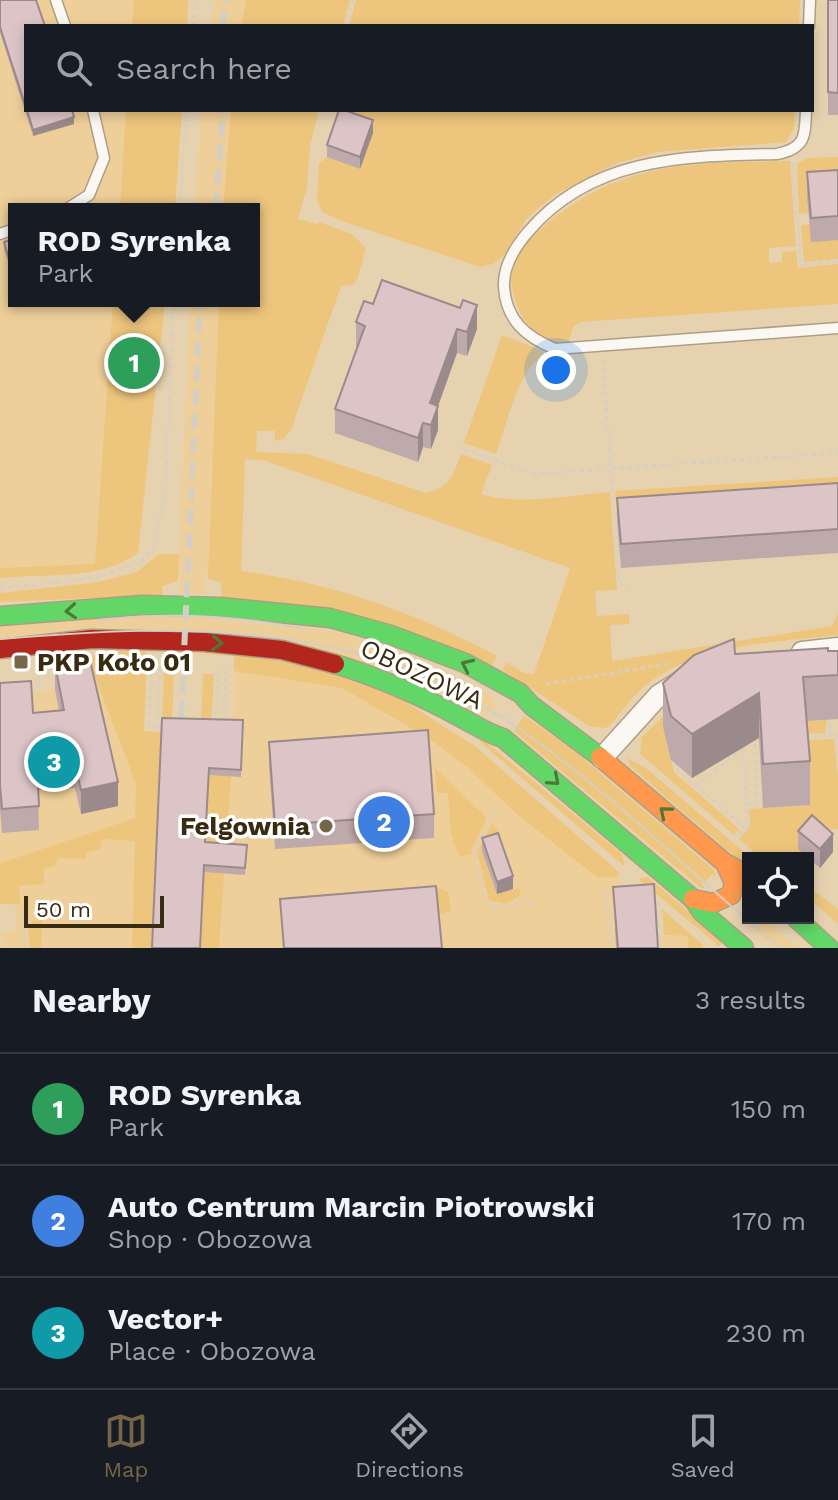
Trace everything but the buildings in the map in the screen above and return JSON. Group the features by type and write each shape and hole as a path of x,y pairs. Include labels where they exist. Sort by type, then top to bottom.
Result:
{"street":[{"name":"OBOZOWA","path":"0,616 142,605 221,607 330,618 391,635 465,663 520,693 725,863 742,873"},
{"name":"OBOZOWA","path":"0,649 105,639 246,644 339,665 391,683 461,717 484,732 503,738 693,899 702,912 744,948"},
{"path":"788,654 838,648"},
{"path":"602,758 659,695 704,670"},
{"path":"503,738 502,712 514,703 532,706"},
{"path":"693,899 717,904 731,895 734,883 725,863"},
{"path":"803,924 829,948"}],"lane":[{"path":"56,0 64,24"},
{"path":"809,24 810,0"},
{"path":"76,203 89,195 104,158 93,112"},
{"path":"806,112 805,134 801,144 791,151 690,156 646,163 583,187 549,210 518,244 504,279 507,303 517,325 536,341 555,349 838,328"}],"path":[{"path":"193,24 196,0"},
{"path":"346,24 353,0"},
{"path":"180,203 186,112"},
{"path":"791,151 801,265 838,261"},
{"path":"0,589 100,577 142,560 154,546 165,495 174,307"},
{"path":"602,346 619,582 629,591"},
{"path":"457,447 534,474 838,453"},
{"path":"157,727 160,659"},
{"path":"215,730 219,661"},
{"path":"537,686 683,661"},
{"path":"26,687 39,685 37,666"},
{"path":"152,671 149,727 170,728"},
{"path":"223,730 226,674"},
{"path":"830,717 830,736"},
{"path":"746,804 757,803 753,724"},
{"path":"737,837 748,825 742,735"},
{"path":"797,737 837,735 838,759"},
{"path":"696,786 743,749"},
{"path":"676,769 745,828"},
{"path":"494,811 474,851 486,902 491,907 502,909 523,899 533,907"},
{"path":"607,893 610,948"},
{"path":"658,902 661,948"},
{"path":"23,914 26,948"}],"shaded area":[{"path":"0,0 134,0 132,24 24,24 24,112 126,112 120,203 8,203 8,307 113,307 95,565 0,568"},
{"path":"134,0 188,0 187,24 132,24"},
{"path":"215,0 276,0 272,24 211,24"},
{"path":"246,0 350,0 344,24 241,24"},
{"path":"356,0 800,0 799,24 350,24"},
{"path":"126,112 182,112 175,203 120,203"},
{"path":"202,112 261,112 253,203 194,203"},
{"path":"231,112 318,112 310,146 307,187 298,219 319,222 352,234 366,248 357,280 352,285 341,286 291,430 283,439 275,441 275,431 257,431 256,452 308,454 426,493 440,488 449,480 461,454 492,465 481,494 527,499 610,492 617,590 595,591 597,616 629,614 629,624 610,625 612,661 832,626 838,614 838,635 738,647 689,661 646,685 608,727 589,726 503,670 506,662 524,673 534,674 570,568 266,461 245,459 241,571 308,583 373,602 436,626 497,656 492,665 222,597 221,582 208,579 219,307 260,307 260,203 223,203"},
{"path":"345,112 795,112 794,129 786,142 658,152 617,163 556,194 527,218 504,255 493,264 480,267 322,212 317,200 319,163 327,157 360,169 373,133"},
{"path":"838,157 838,194 808,196 809,213 799,214 797,164 807,158"},
{"path":"790,161 796,246 769,248 769,263 782,262 782,252 796,251 798,268 838,264 838,304 580,322 573,327 569,341 558,344 539,334 521,314 512,286 513,270 520,254 542,228 600,189 629,177 690,165"},
{"path":"810,224 838,240 838,259 804,262 801,225"},
{"path":"113,307 164,307 138,553 123,562 90,572 0,578 0,568 95,564"},
{"path":"190,307 249,307 241,571 206,570 205,594 180,593 181,569 178,568"},
{"path":"502,335 545,352 535,361 520,385 496,454 464,443"},
{"path":"838,477 838,507 617,522 615,491"},
{"path":"159,554 179,554 178,581 162,586 163,595 0,602 0,593 98,582 137,572"},
{"path":"142,611 339,632 459,678 494,698 496,708 488,713 482,712 386,666 0,642 0,627"},
{"path":"145,649 144,731 162,732 152,948 132,948 135,841 102,839 100,849 87,852 86,859 58,858 55,866 44,869 44,884 19,886 20,904 0,904 0,863 135,818 136,784 93,672 90,656 109,651"},
{"path":"234,653 306,665 396,696 475,746 620,873 616,877 598,878 519,816 467,767 430,739 342,688 234,671"},
{"path":"234,671 342,688 430,739 641,895 656,934 688,936 688,947 691,948 219,948 233,749"},
{"path":"93,672 137,784 132,948 3,948 1,932 16,930 14,904 0,904 0,694 55,689"},
{"path":"164,672 174,673 172,723 162,723"},
{"path":"203,674 214,674 211,725 201,725"},
{"path":"672,707 663,727 674,772 739,829 734,835 640,754 642,737"},
{"path":"524,716 572,749 714,870 716,877 712,874 702,885 705,888 701,888 514,731"},
{"path":"827,720 825,733 796,734 796,722"},
{"path":"210,735 233,749 219,948 201,948"},
{"path":"481,738 622,854 625,867 479,741"},
{"path":"834,739 838,829 810,831 800,852 754,852 739,839 750,826 749,809 810,805 807,740"},
{"path":"627,758 646,768 744,852 742,863 631,767"},
{"path":"435,768 487,818 472,854 459,857 451,834 448,793 437,793"},
{"path":"492,823 501,835 497,845 482,851 497,894 519,888 521,895 506,904 489,900 477,852"},
{"path":"648,877 723,941 719,946 638,879"},
{"path":"442,889 448,892 451,911 438,915 415,890"},
{"path":"814,891 838,909 838,924 814,903"},
{"path":"662,909 703,948 688,948 688,936 664,935"},
{"path":"42,920 41,948 30,948 28,927 32,921"},
{"path":"761,924 771,924 798,948 774,948 755,931"}],"tram line":[{"path":"98,620 202,616 305,629"},
{"path":"0,639 143,631 211,632 278,638 344,650 409,670 472,700 535,740 598,789 780,948"}],"railway":[{"path":"222,24 226,0"},
{"path":"216,203 223,112"},
{"path":"180,741 200,307"}],"traffic: fast":[{"path":"0,616 142,605 221,607 330,618 391,635 465,663 520,693 532,706 600,757"},
{"path":"335,664 398,687 503,738 693,899 702,912 744,948"},
{"path":"803,924 829,948"}],"traffic: slow":[{"path":"600,757 725,863 742,873"},
{"path":"693,899 713,903 731,895 734,883 725,863"}],"traffic: jam":[{"path":"0,649 92,639 204,642 282,650 335,664"}],"place":[{"name":"ROD Syrenka","path":"134,363"},
{"name":"PKP Koło 01","path":"21,662"},
{"name":"Vector+","path":"54,762"},
{"name":"Auto Centrum Marcin Piotrowski","path":"384,822"},
{"name":"Felgownia","path":"326,826"}]}
